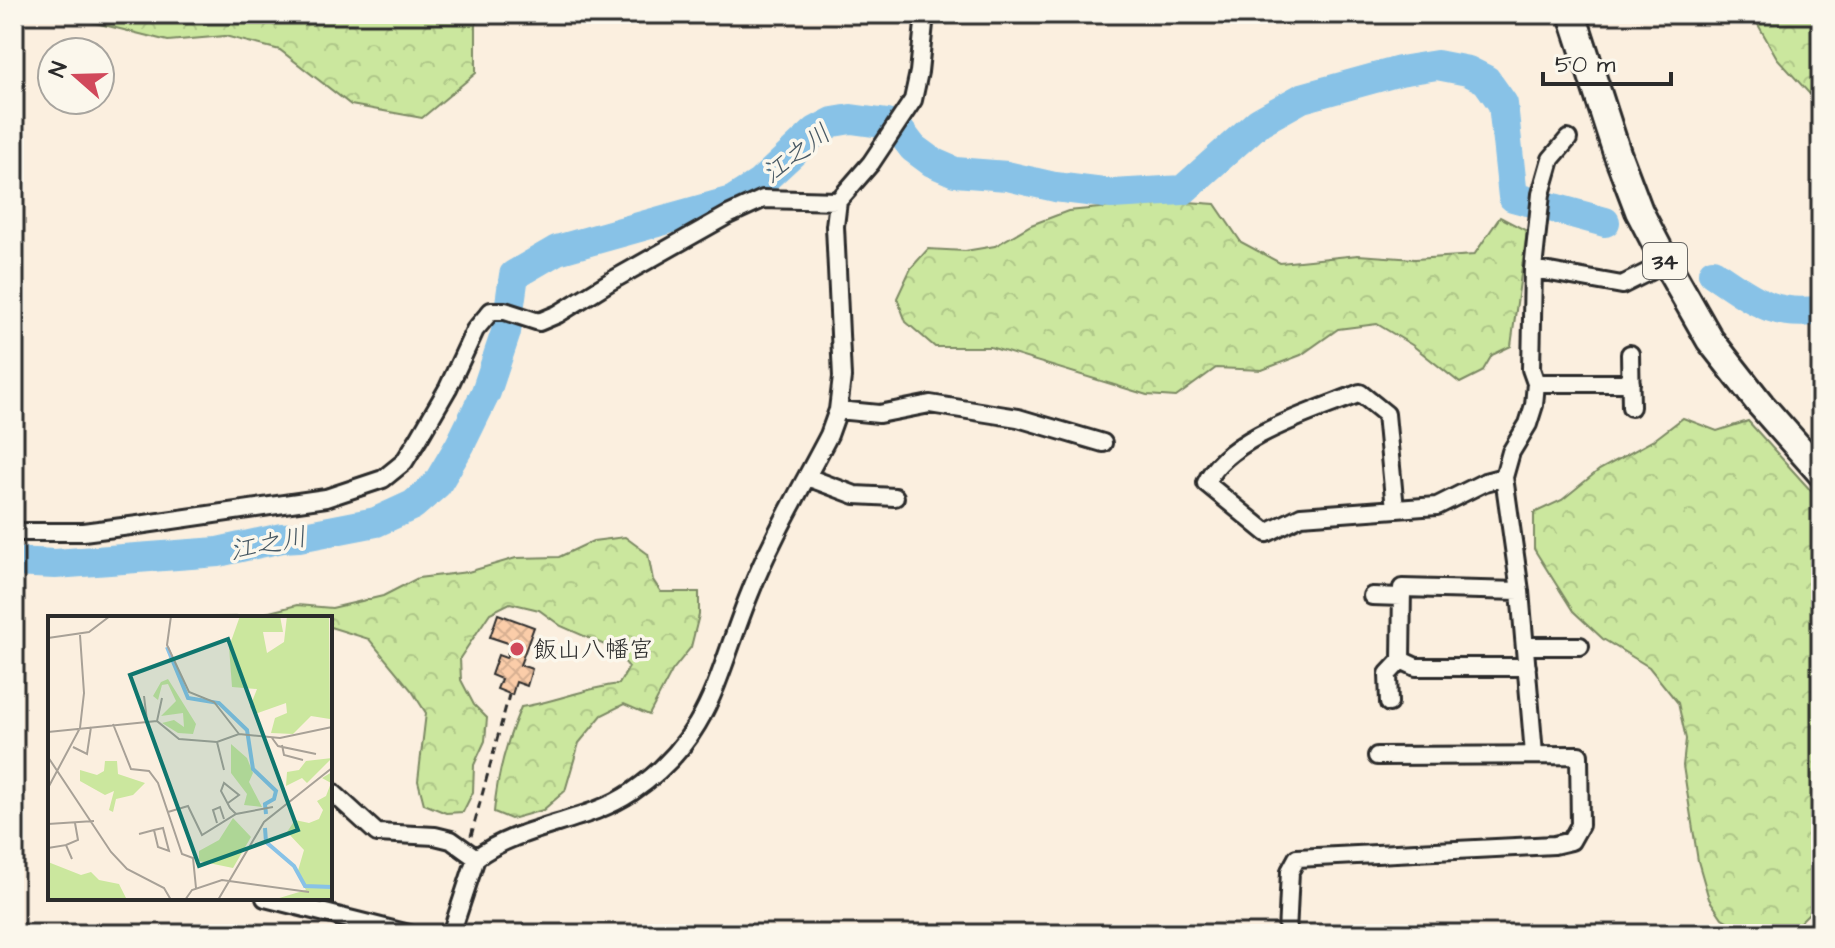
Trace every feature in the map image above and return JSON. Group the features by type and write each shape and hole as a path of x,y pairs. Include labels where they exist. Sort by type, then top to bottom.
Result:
{"main road":[{"name":"34","path":"1572,14 1634,197 1666,263 1710,340 1761,405 1821,473"}],"street":[{"path":"471,855 628,794 668,763 698,727 750,590 838,410 842,377 835,226 838,201 871,163 913,100 925,14"},
{"path":"1534,754 1526,646 1504,477 1511,452 1528,424 1534,405 1536,383 1531,369 1533,269 1541,194 1551,159 1568,139"},
{"path":"14,532 83,532 326,498 383,479 404,462 448,388 475,330 491,311 505,311 539,322 728,215 763,199 838,201"},
{"path":"1533,269 1622,285 1666,263"},
{"path":"1630,354 1631,407"},
{"path":"1536,383 1631,383"},
{"path":"1395,509 1386,414 1360,393 1249,439 1211,473 1206,483 1267,533 1301,516 1437,506 1485,482 1504,477"},
{"path":"838,410 879,414 930,404 1018,418 1103,443"},
{"path":"807,477 855,495 895,497"},
{"path":"1389,703 1388,674 1401,660 1402,588 1520,591"},
{"path":"1372,596 1402,597"},
{"path":"1526,646 1580,646"},
{"path":"1401,660 1416,667 1527,667"},
{"path":"1287,934 1290,871 1297,858 1554,845 1571,841 1580,825 1579,755 1377,756"},
{"path":"332,792 377,833 435,836 451,840 471,855"},
{"path":"451,934 471,855"},
{"path":"273,900 409,934"}],"path":[{"path":"471,855 509,695"}],"green space":[{"path":"73,14 476,14 476,73 422,118 351,105 280,50 225,36 168,41 76,18"},
{"path":"1752,14 1821,14 1821,100 1816,101 1777,58"},
{"path":"1174,201 1215,204 1241,242 1280,263 1358,255 1415,259 1474,255 1500,217 1527,231 1511,346 1492,355 1482,372 1460,383 1412,345 1377,324 1338,329 1301,355 1262,370 1216,368 1176,397 1147,395 990,347 935,347 906,322 897,298 911,268 928,249 965,251 995,246 1031,225 1068,211"},
{"path":"1683,418 1717,431 1748,421 1821,502 1821,901 1791,931 1783,934 1749,934 1722,918 1709,899 1698,861 1683,766 1686,739 1678,703 1649,667 1603,639 1573,611 1534,549 1534,513 1562,500 1599,470 1654,440"},
{"path":"625,537 648,554 653,580 661,592 699,592 699,615 691,647 672,671 649,715 624,704 602,715 579,743 565,791 543,810 511,819 494,812 503,758 521,707 619,684 629,667 614,649 561,626 539,610 510,603 490,613 460,658 461,680 474,705 487,718 485,741 474,765 473,792 463,812 446,813 424,804 418,781 426,713 369,639 332,628 332,616 254,616 297,605 332,608 383,596 418,578 468,572 516,558 559,557 593,541"}],"building":[{"name":"飯山八幡宮","path":"498,614 534,627 520,665 532,669 527,686 516,682 512,695 497,689 501,679 491,675 498,655 506,658 511,644 490,637"}],"waterway":[{"name":"江之川","path":"14,562 55,564 218,552 376,522 413,505 437,484 486,392 506,332 514,275 557,250 732,201 760,183 816,131 833,122 851,119 888,124 900,131 913,148 932,162 955,172 1007,176 1055,187 1112,194 1183,190 1259,122 1302,98 1400,71 1437,65 1468,71 1486,80 1503,104 1513,197 1605,222"},
{"name":"江之川","path":"1713,273 1763,304 1789,311 1821,310"}],"place":[{"name":"飯山八幡宮","path":"517,649"}]}
